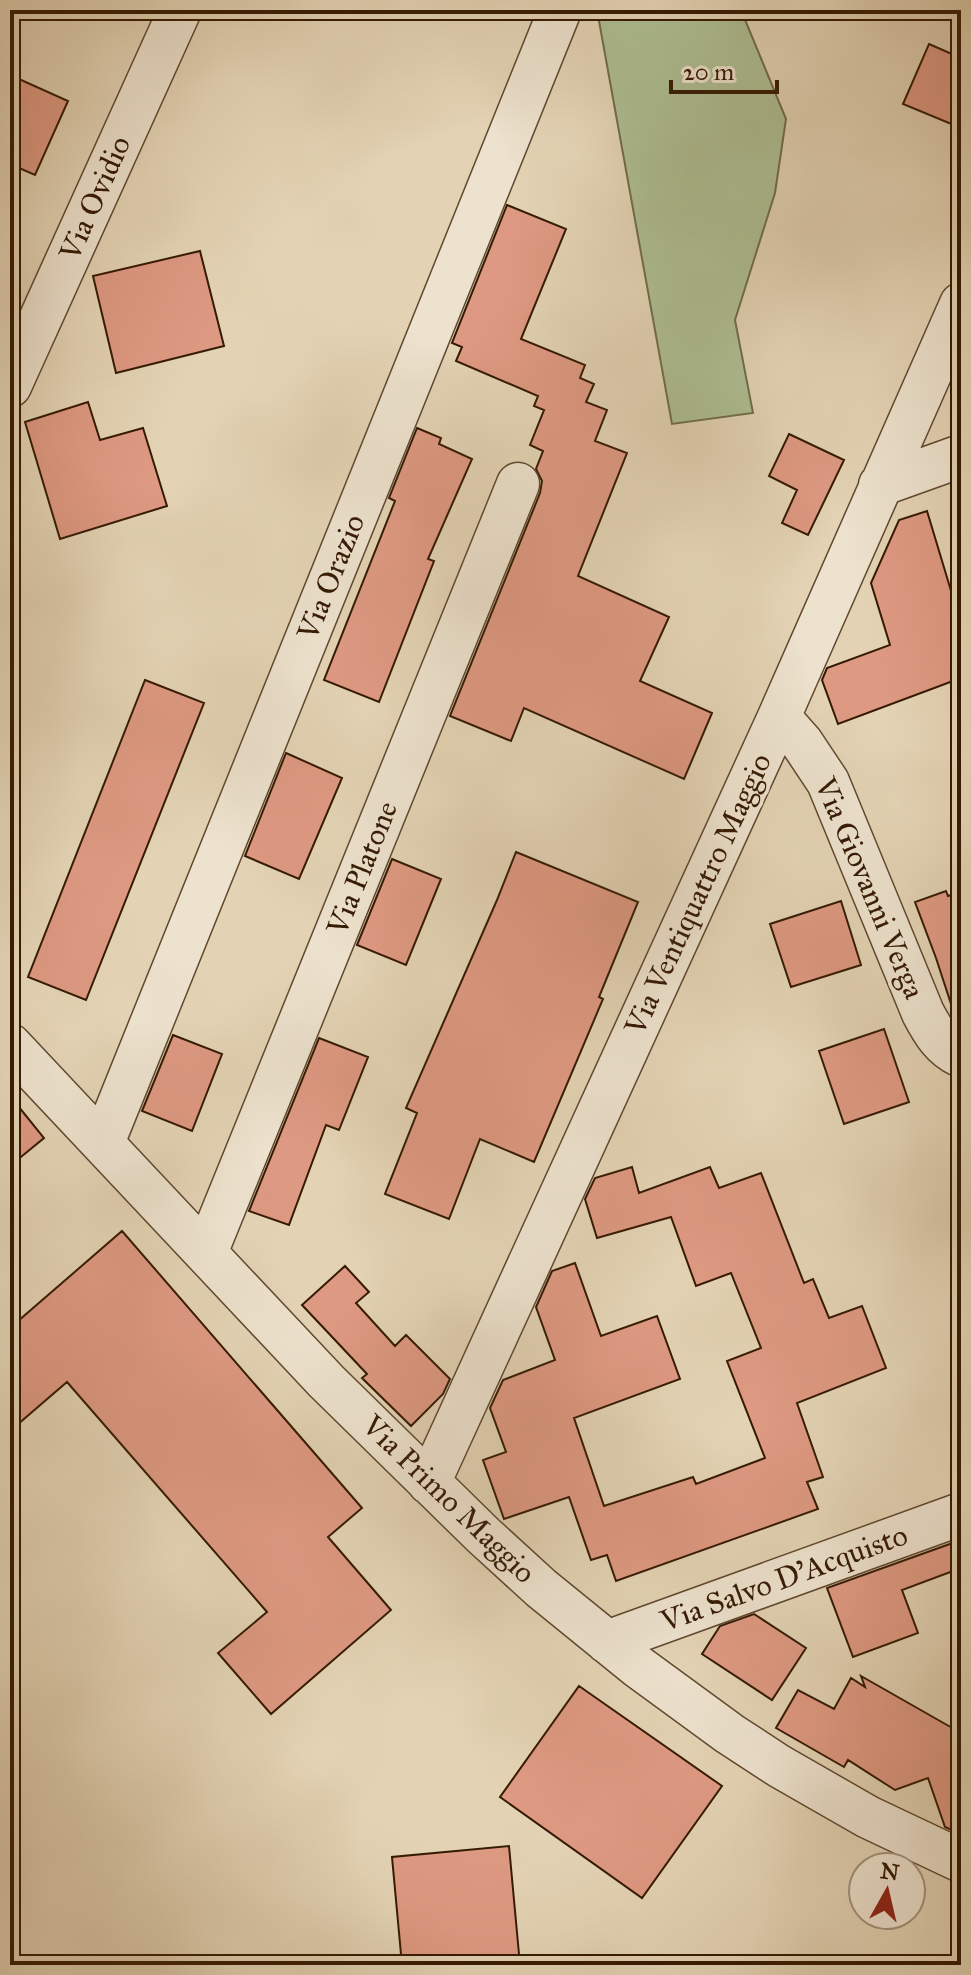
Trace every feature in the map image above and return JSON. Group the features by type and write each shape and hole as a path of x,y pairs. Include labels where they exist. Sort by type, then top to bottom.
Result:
{"street":[{"name":"Via Ovidio","path":"10,386 180,10"},
{"name":"Via Orazio","path":"103,1143 560,10"},
{"name":"Via Ventiquattro Maggio","path":"429,1483 779,717 961,304"},
{"path":"880,485 961,456"},
{"name":"Via Platone","path":"206,1253 518,484"},
{"name":"Via Giovanni Verga","path":"779,717 802,743 828,782 923,1013 939,1040 961,1056"},
{"name":"Via Primo Maggio","path":"10,1045 326,1381 513,1563 637,1666 730,1734 868,1817 961,1861"},
{"name":"Via Salvo D'Acquisto","path":"607,1642 961,1514"}],"green space":[{"path":"597,10 741,10 786,119 775,193 735,320 753,413 672,424"}],"building":[{"path":"929,44 961,58 961,128 903,104"},
{"path":"10,75 68,101 35,175 10,164"},
{"path":"507,205 566,229 521,339 585,365 580,378 594,384 586,402 607,410 595,441 627,453 578,576 669,617 640,681 712,713 684,779 524,708 511,741 450,716 540,493 542,481 536,469 543,451 530,445 544,410 534,406 538,396 456,361 462,347 452,343"},
{"path":"200,251 224,346 116,373 93,276"},
{"path":"88,402 100,440 143,428 167,506 60,539 25,422"},
{"path":"417,428 441,438 439,444 472,459 428,559 434,561 379,702 324,680 395,501 389,498"},
{"path":"789,434 844,460 808,535 782,523 797,490 769,476"},
{"path":"927,511 961,624 961,678 838,724 822,680 827,668 890,645 871,583 899,520"},
{"path":"145,680 204,703 86,1000 28,977"},
{"path":"286,753 342,778 299,879 245,856"},
{"path":"516,852 638,902 599,997 603,999 534,1162 480,1139 449,1219 385,1194 417,1113 406,1108"},
{"path":"392,859 441,879 406,965 357,945"},
{"path":"946,891 948,896 961,892 961,1015 955,1016 915,902"},
{"path":"841,901 861,965 791,987 770,924"},
{"path":"884,1029 909,1102 844,1124 819,1051"},
{"path":"173,1035 222,1054 192,1131 142,1111"},
{"path":"319,1038 368,1057 339,1130 326,1125 289,1225 249,1211"},
{"path":"10,1096 44,1138 10,1166"},
{"path":"632,1167 639,1193 710,1167 719,1188 761,1173 804,1283 813,1279 829,1318 862,1306 886,1368 797,1403 823,1477 807,1482 818,1509 616,1581 607,1555 591,1560 569,1497 504,1519 483,1460 506,1452 490,1408 503,1380 555,1360 536,1307 552,1271 575,1263 601,1336 657,1316 680,1379 574,1418 604,1506 693,1477 696,1484 765,1458 727,1361 761,1348 731,1273 696,1286 671,1217 597,1238 585,1199 595,1178"},
{"path":"122,1231 362,1508 328,1537 391,1610 271,1714 218,1653 267,1612 67,1382 10,1431 10,1328"},
{"path":"345,1266 369,1292 356,1303 395,1346 406,1335 450,1379 443,1394 411,1426 362,1378 367,1374 302,1305"},
{"path":"961,1540 961,1568 902,1590 918,1633 853,1657 827,1588"},
{"path":"754,1614 806,1648 772,1700 702,1654 720,1626"},
{"path":"861,1676 961,1733 961,1834 945,1827 928,1778 895,1790 848,1760 844,1767 776,1728 798,1690 834,1709 851,1678 865,1687"},
{"path":"579,1686 722,1786 642,1898 500,1797"},
{"path":"509,1846 520,1965 402,1965 392,1857"}]}
